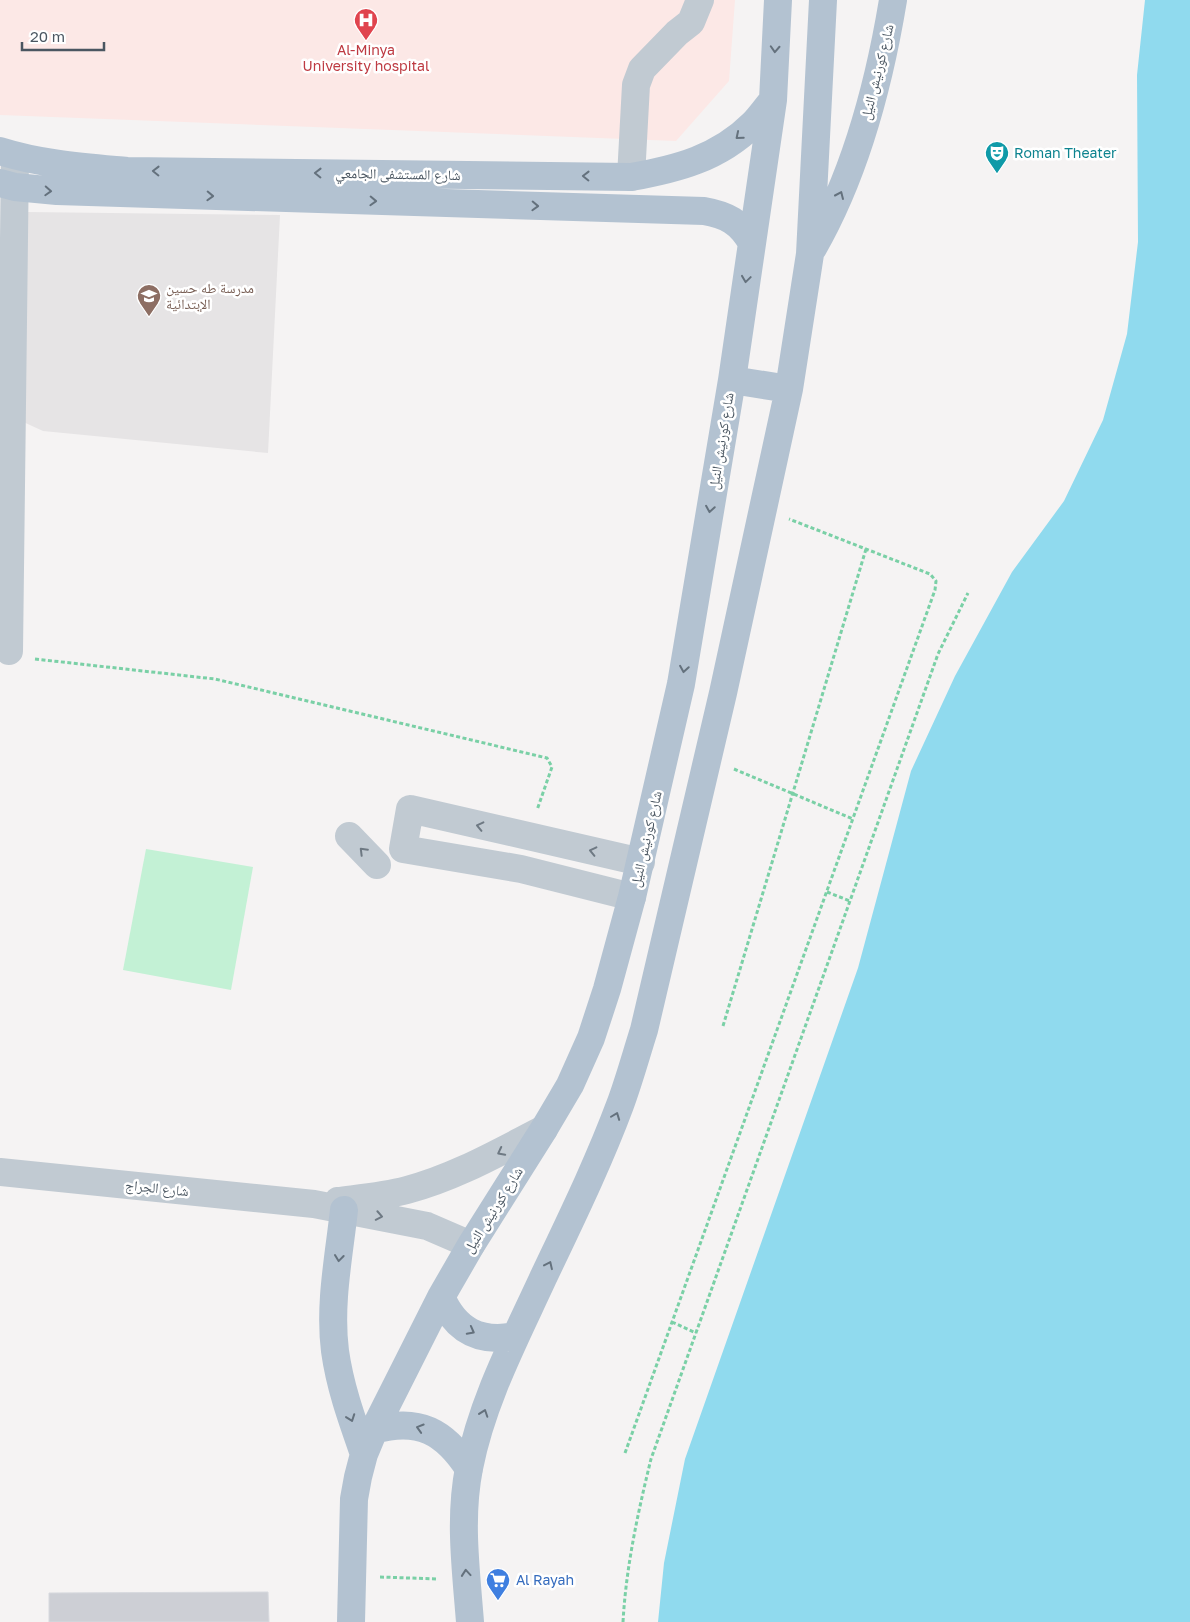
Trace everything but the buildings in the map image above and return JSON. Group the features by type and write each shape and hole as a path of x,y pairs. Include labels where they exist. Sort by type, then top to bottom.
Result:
{"main road":[{"name":"شارع كورنيش النيل","path":"351,1622 354,1499 358,1476 369,1442 441,1297 570,1085 591,1038 607,989 632,897 681,684 732,380 773,100 778,0"},
{"name":"شارع كورنيش النيل","path":"470,1622 463,1533 469,1469 476,1438 486,1408 516,1336 591,1176 633,1067 644,1030 708,758 790,389 810,254 823,0"},
{"name":"شارع كورنيش النيل","path":"810,254 842,193 879,72 893,0"},
{"name":"شارع المستشفى الجامعي","path":"7,154 70,166 127,171 631,177 667,171 701,159 732,142 754,124 773,100"},
{"name":"شارع المستشفى الجامعي","path":"7,185 57,191 704,212 719,214 733,221 745,230 752,243"},
{"path":"732,380 790,389"},
{"path":"344,1210 334,1292 333,1321 335,1350 347,1407 369,1442 392,1425 410,1425 428,1430 445,1440 458,1453 469,1469"},
{"path":"441,1297 447,1311 470,1332 485,1338 501,1339 516,1336"}],"street":[{"path":"631,177 636,85 642,69 677,33 691,22 700,0"},
{"path":"7,154 9,651"},
{"path":"632,897 520,869 403,849 410,809 641,862"},
{"path":"349,836 377,865"},
{"path":"520,869 528,837"},
{"name":"شارع الجراج","path":"314,1204 385,1195 429,1183 471,1167 544,1129"},
{"name":"شارع الجراج","path":"0,1172 314,1204 427,1226 471,1245"}],"path":[{"path":"625,1453 936,590 936,581 930,574 763,509"},
{"path":"723,1026 866,549"},
{"path":"623,1622 641,1501 649,1467 938,654 968,593"},
{"path":"9,651 37,660 214,679 547,758 552,767 528,837"},
{"path":"708,758 853,819"},
{"path":"826,892 850,902"},
{"path":"672,1322 696,1332"},
{"path":"352,1577 467,1580"}],"shaded area":[{"name":"Al-Minya University hospital","path":"0,0 735,0 729,81 676,141 0,115"},
{"name":"مدرسة طه حسين الإبتدائية","path":"27,212 280,215 268,453 43,431 19,420"}],"green space":[{"path":"146,849 253,867 231,990 123,970"}],"water":[{"path":"1145,0 1190,0 1190,1622 658,1622 664,1563 685,1459 858,968 911,771 955,676 1012,572 1064,501 1103,420 1127,334 1138,242 1137,75"}],"place":[{"name":"Al-Minya University hospital","path":"366,41"},
{"name":"Roman Theater","path":"997,174"},
{"name":"مدرسة طه حسين الإبتدائية","path":"149,317"},
{"name":"Al Rayah","path":"498,1601"}]}
